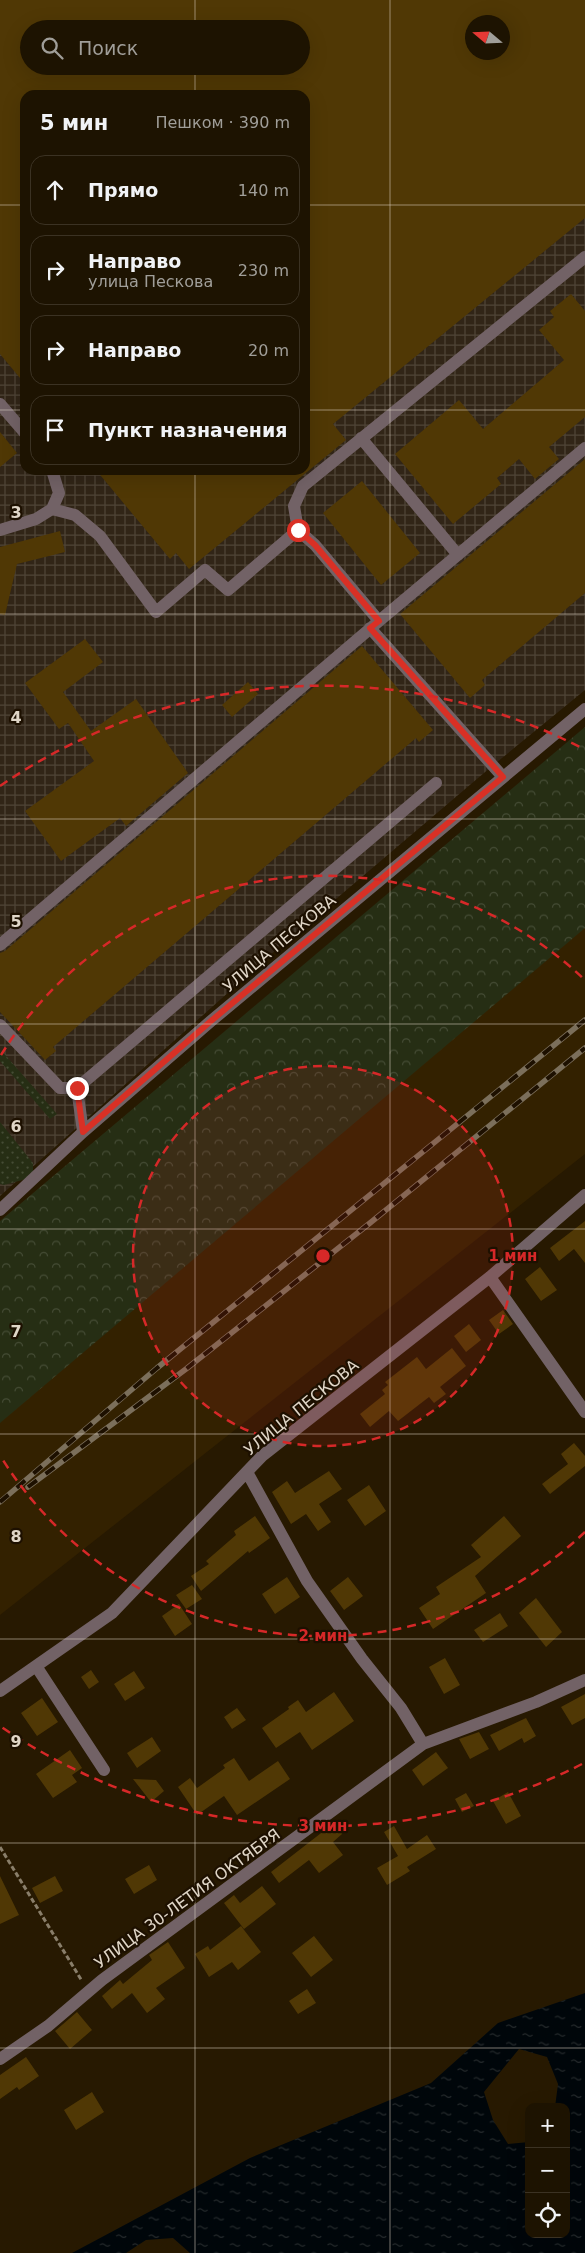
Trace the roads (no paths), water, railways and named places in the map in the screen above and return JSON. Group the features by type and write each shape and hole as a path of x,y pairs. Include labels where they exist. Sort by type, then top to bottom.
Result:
{"street":[{"path":"503,777 375,625 315,545 298,530 294,506 302,486 585,257"},
{"path":"0,404 20,427"},
{"path":"362,438 458,555"},
{"path":"0,945 585,448"},
{"path":"52,510 59,494 53,475"},
{"path":"0,530 36,518 52,510 75,515 100,536 156,612 205,570 228,590 298,530"},
{"name":"УЛИЦА ПЕСКОВА","path":"0,1210 83,1132 211,1021 585,709"},
{"path":"0,1025 60,1088 77,1088 436,783"},
{"path":"77,1088 83,1132"},
{"name":"УЛИЦА ПЕСКОВА","path":"0,1691 112,1613 262,1456 490,1277 585,1195"},
{"path":"490,1277 585,1412"},
{"path":"247,1472 307,1581 362,1660 401,1708 423,1744"},
{"path":"36,1666 104,1770"},
{"name":"УЛИЦА 30-ЛЕТИЯ ОКТЯБРЯ","path":"0,2059 48,2026 88,1991 423,1744 536,1702 585,1680"}],"water":[{"path":"585,1993 585,2253 190,2253 173,2238 146,2240 126,2253 72,2253 250,2158 431,2083 498,2023"}],"railway":[{"path":"0,1502 157,1368 585,1020"},
{"path":"28,1487 186,1369 370,1223 585,1048"}]}
